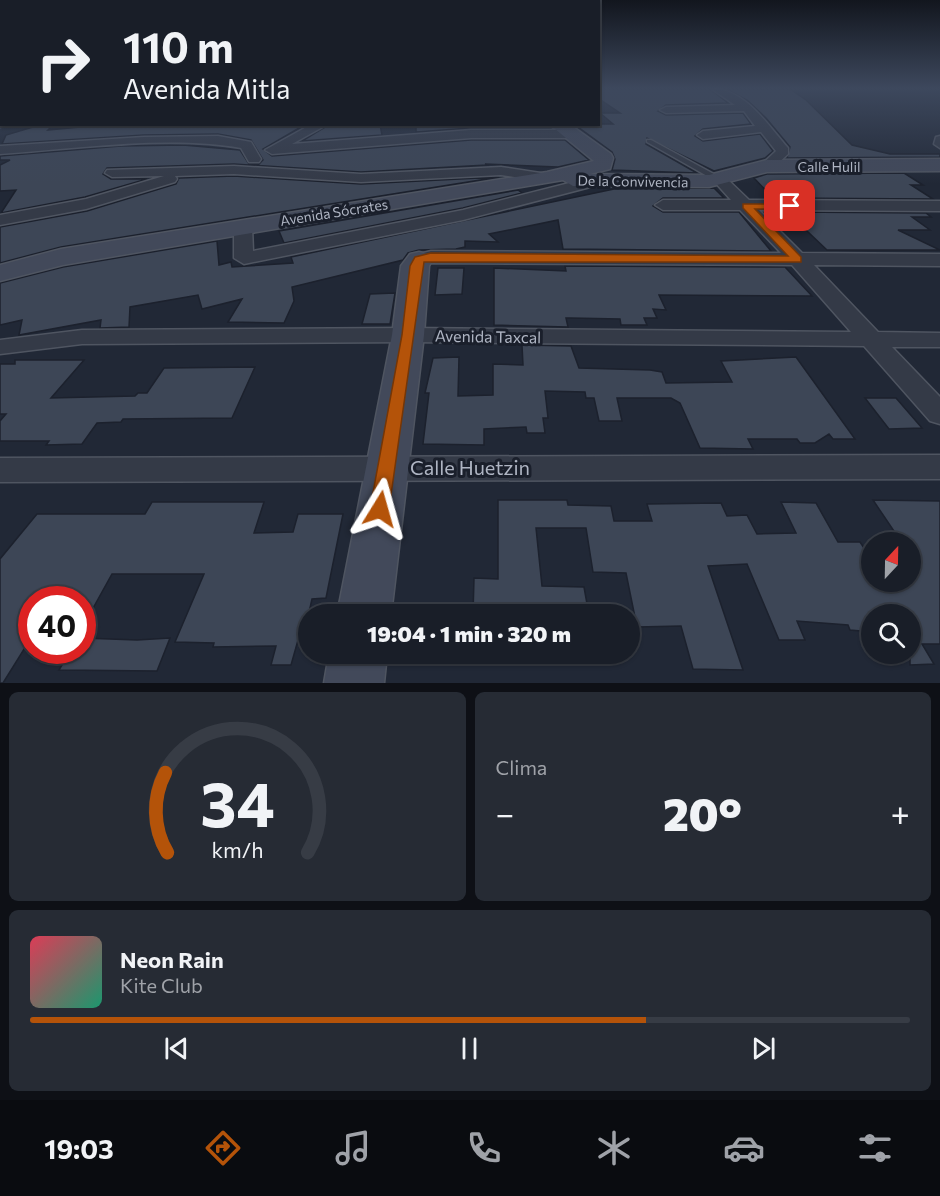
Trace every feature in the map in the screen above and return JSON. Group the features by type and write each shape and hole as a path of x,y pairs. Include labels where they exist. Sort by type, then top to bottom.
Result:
{"street":[{"path":"759,121 783,151 766,166"},
{"path":"234,170 318,126"},
{"path":"703,135 766,128"},
{"path":"272,150 460,134 565,129"},
{"name":"Avenida Sócrates","path":"0,273 61,257 243,227 543,184 603,165 604,158 565,129"},
{"path":"0,150 90,142 218,140 246,146 254,159"},
{"name":"Calle Hulil","path":"719,179 766,166 940,165"},
{"path":"112,173 187,173 234,170 361,178 501,171 543,184"},
{"path":"0,220 80,208 122,197 187,173"},
{"path":"719,179 747,206 940,414"},
{"name":"De la Convivencia","path":"543,184 719,179"},
{"path":"243,227 244,258 422,224 543,184"},
{"path":"663,205 940,206"},
{"path":"366,604 408,335 416,266 419,260 431,257 940,260"},
{"name":"Avenida Taxcal","path":"0,347 82,337 408,335 940,340"},
{"name":"Calle Huetzin","path":"0,470 940,467"},
{"path":"354,683 357,664"}],"lane":[{"path":"649,141 719,179"}],"building":[{"path":"609,121 749,121 751,124 703,129 695,136 703,141 760,134 773,151 765,158 714,171 647,138 646,144 697,173 612,170 615,159 612,152 577,126 613,124"},
{"path":"768,121 827,121 852,145 890,154 940,154 940,157 787,158 790,147"},
{"path":"36,126 52,126 48,130 90,126 303,126 263,149 272,156 471,140 565,140 589,160 558,167 485,164 487,165 361,172 234,164 107,168 103,174 111,179 147,179 85,197 1,213 16,190 0,191 0,165 10,160 0,160 0,156 121,146 183,145 240,150 249,164 259,164 263,160 251,140 218,134 144,135 2,144 6,135"},
{"path":"327,126 380,126 382,135 302,141"},
{"path":"416,126 548,126 550,128 471,128 416,132"},
{"path":"904,173 923,185 911,185 933,199 773,198 754,178 767,174"},
{"path":"234,176 361,184 499,177 61,247 0,263 0,227 87,211 176,184 179,178"},
{"path":"714,188 724,198 663,198 653,206 663,212 739,212 771,251 563,249 558,220 489,234 498,242 465,241 465,247 456,249 419,250 408,253 403,260 292,287 294,301 284,323 228,322 242,299 202,309 198,295 130,307 129,327 100,328 101,320 19,335 22,320 0,325 0,283 63,267 217,241 219,265 231,262 232,267 293,263 291,257 614,189"},
{"path":"518,190 522,193 463,208 284,243 279,231"},
{"path":"787,212 926,213 931,217 912,217 930,230 898,230 940,250 827,250"},
{"path":"565,266 785,267 812,296 659,295 666,310 653,309 657,318 644,318 647,325 621,325 620,319 566,318 568,327 494,325 494,268 566,271"},
{"path":"438,268 464,268 462,294 435,295"},
{"path":"395,293 390,324 362,324 370,294"},
{"path":"522,345 571,346 579,368 662,372 666,383 732,382 721,361 796,357 855,439 833,439 829,434 815,443 800,443 797,439 748,439 753,449 700,448 680,403 671,398 617,398 622,421 599,421 594,398 586,398 585,392 545,391 548,418 543,418 545,433 527,433 526,427 484,429 484,445 423,444 429,393 425,393 433,358 459,357 458,396 493,395 493,364 523,365"},
{"path":"15,360 84,360 51,398 135,396 138,393 147,393 164,368 255,367 232,418 123,419 121,422 97,423 82,444 46,445 49,441 0,441 0,421 6,414 0,414 0,364 15,364"},
{"path":"865,398 896,398 922,428 889,429"},
{"path":"498,500 567,500 568,505 611,506 614,521 652,521 647,504 721,503 727,516 747,515 757,534 796,533 781,502 816,503 838,542 861,544 861,592 921,592 921,532 895,532 873,500 940,501 940,644 922,644 934,664 910,665 921,664 921,604 861,604 861,631 850,630 848,625 797,621 805,640 779,640 747,564 708,566 743,670 693,669 681,626 640,627 640,604 632,604 626,573 593,572 586,528 536,528 542,586 584,587 587,604 473,604 474,578 498,579"},
{"path":"152,502 264,502 254,533 293,532 298,514 343,514 326,598 312,599 311,604 298,604 298,640 291,665 271,665 276,646 213,647 214,643 175,642 204,574 112,574 96,603 96,586 18,586 18,659 3,683 0,683 0,559 37,514 145,514"},
{"path":"170,638 157,671 59,670 62,664 96,664 96,639"}],"route":[{"path":"380,509 408,335 416,266 419,260 431,257 797,260 747,206 790,206"}]}
